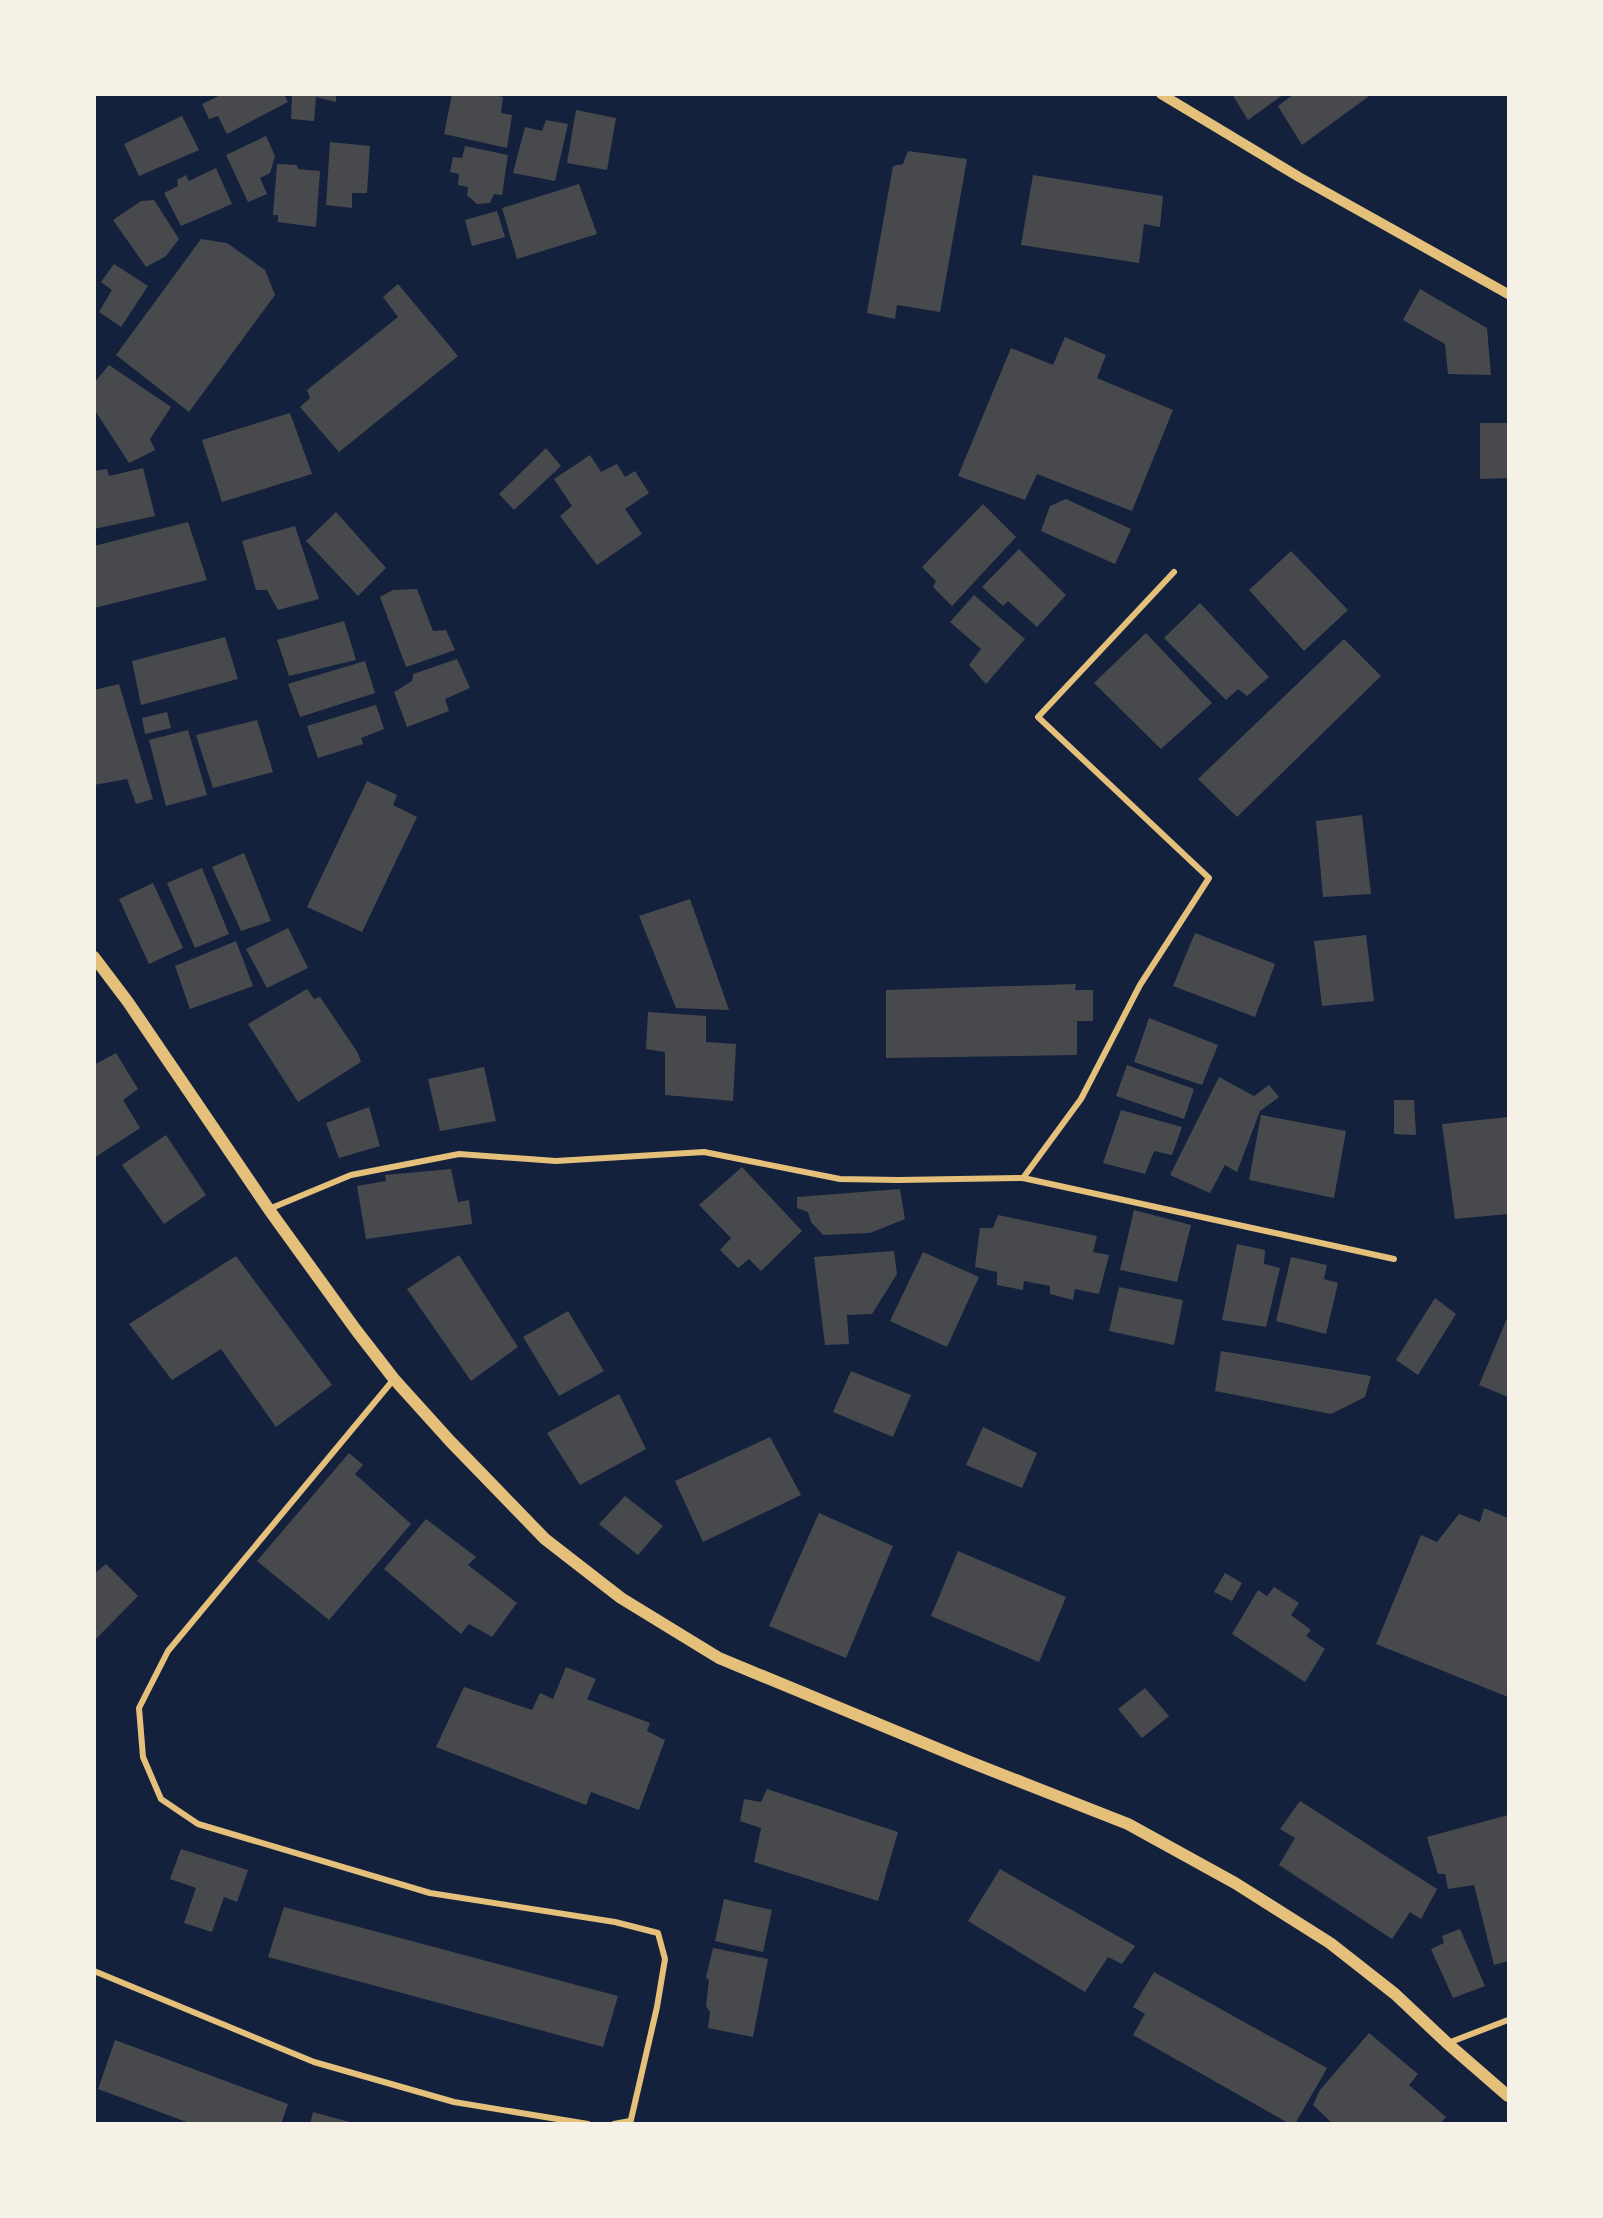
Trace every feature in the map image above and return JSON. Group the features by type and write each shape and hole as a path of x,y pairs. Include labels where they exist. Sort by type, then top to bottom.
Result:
{"main road":[{"path":"94,957 128,1002 269,1209 356,1330 394,1379 450,1441 545,1539 621,1598 719,1658 969,1762 1138,1829 1235,1883 1330,1944 1395,1994 1447,2043 1509,2096"}],"street":[{"path":"1161,94 1299,177 1509,294"},
{"path":"1023,1178 1081,1099 1140,985 1209,878 1038,717 1174,572"},
{"path":"269,1209 351,1174 459,1154 556,1161 704,1152 840,1179 1023,1178 1394,1259"},
{"path":"394,1379 168,1651 139,1708 143,1757 161,1799 198,1824 429,1893 615,1922 658,1933 665,1959 657,2007 630,2122 614,2124"},
{"path":"94,1971 314,2062 454,2102 588,2124"},
{"path":"1447,2043 1509,2020"}],"building":[{"path":"223,94 284,94 288,102 227,134 218,116 209,119 202,104"},
{"path":"292,94 336,94 336,102 316,97 314,121 291,119"},
{"path":"452,94 489,94 503,97 501,113 512,115 507,148 444,134"},
{"path":"1232,94 1284,94 1248,120"},
{"path":"1294,94 1372,94 1302,145 1278,106"},
{"path":"576,110 616,118 607,170 567,163"},
{"path":"182,116 199,150 139,176 124,144"},
{"path":"546,120 568,124 555,181 513,173 525,127 542,131"},
{"path":"266,136 275,156 270,173 260,178 267,194 248,202 226,155"},
{"path":"330,142 370,146 367,193 352,193 352,208 326,205"},
{"path":"465,146 508,155 502,195 494,194 490,203 477,204 467,195 468,187 458,185 459,174 450,172 453,157 462,158"},
{"path":"908,151 967,159 940,312 897,305 895,319 867,313 893,166 903,164"},
{"path":"277,164 297,165 298,169 320,171 316,227 278,222 278,215 273,215"},
{"path":"216,168 232,204 181,226 164,193 178,186 177,180 186,175 189,181"},
{"path":"1033,175 1163,196 1160,227 1144,224 1139,263 1021,245"},
{"path":"579,184 597,234 517,259 502,208"},
{"path":"154,200 179,239 166,256 146,267 113,220 141,201"},
{"path":"497,211 505,237 472,246 465,220"},
{"path":"201,239 227,243 265,270 275,295 189,412 116,355"},
{"path":"114,264 148,286 121,327 99,312 112,290 101,282"},
{"path":"398,284 458,356 339,452 300,407 310,398 307,390 398,317 383,297"},
{"path":"1420,289 1487,328 1491,375 1448,374 1445,344 1403,320"},
{"path":"1065,337 1106,355 1097,378 1173,410 1132,511 1037,474 1025,500 958,476 1011,348 1053,365"},
{"path":"109,365 171,407 150,439 155,450 129,463 94,409 94,383"},
{"path":"290,413 312,474 222,502 202,440"},
{"path":"1480,423 1508,423 1508,478 1480,479"},
{"path":"546,448 561,466 514,510 499,494"},
{"path":"590,455 601,472 617,464 625,477 635,471 649,493 625,509 642,534 597,565 560,516 572,506 554,479"},
{"path":"143,468 155,516 94,529 94,471 107,469 109,476"},
{"path":"1066,499 1131,529 1115,564 1041,531 1050,506"},
{"path":"983,504 1016,537 952,606 933,587 936,581 922,567"},
{"path":"336,512 386,568 358,596 306,541"},
{"path":"188,522 207,580 94,608 94,546"},
{"path":"295,526 319,599 278,610 267,590 256,590 242,541"},
{"path":"1019,549 1066,595 1037,627 1008,601 1003,606 982,587"},
{"path":"1291,551 1348,610 1304,651 1249,590"},
{"path":"417,589 433,631 446,630 455,650 406,667 380,597 393,590"},
{"path":"974,595 1025,639 986,684 969,665 981,649 950,622"},
{"path":"1200,603 1269,677 1247,696 1238,689 1226,700 1164,638"},
{"path":"344,621 356,660 289,676 277,640"},
{"path":"1146,633 1212,703 1161,749 1094,683"},
{"path":"225,637 238,679 141,705 132,661"},
{"path":"1344,639 1381,676 1237,817 1198,779"},
{"path":"457,659 470,688 445,699 449,711 407,727 394,692 412,681 413,674"},
{"path":"365,661 375,693 300,717 288,684"},
{"path":"119,684 153,799 136,804 127,779 94,785 94,690"},
{"path":"376,705 384,729 361,738 363,744 318,758 307,726"},
{"path":"167,712 171,728 145,734 142,718"},
{"path":"257,720 273,772 213,788 196,735"},
{"path":"188,730 207,795 166,806 149,740"},
{"path":"367,781 397,795 393,805 417,817 362,932 307,907"},
{"path":"1362,815 1371,894 1323,897 1316,821"},
{"path":"244,853 271,921 241,931 212,867"},
{"path":"202,868 229,934 195,948 167,883"},
{"path":"153,883 183,948 149,964 119,899"},
{"path":"690,899 729,1010 676,1008 639,916"},
{"path":"288,928 308,968 267,988 246,949"},
{"path":"1195,933 1275,964 1255,1017 1173,986"},
{"path":"1366,935 1374,1001 1322,1006 1314,941"},
{"path":"236,941 253,986 190,1009 175,966"},
{"path":"1076,984 1075,990 1093,990 1093,1021 1077,1021 1077,1055 886,1058 886,990"},
{"path":"307,989 314,999 320,997 358,1053 361,1062 298,1102 248,1024"},
{"path":"648,1012 706,1016 706,1042 736,1044 733,1101 665,1095 665,1052 646,1049"},
{"path":"1149,1018 1218,1045 1202,1085 1134,1062"},
{"path":"116,1053 138,1089 123,1100 140,1128 94,1158 94,1065"},
{"path":"1127,1065 1194,1089 1184,1119 1116,1096"},
{"path":"484,1067 496,1121 440,1131 428,1079"},
{"path":"1219,1077 1254,1096 1269,1085 1279,1097 1260,1111 1237,1172 1225,1165 1210,1193 1170,1175"},
{"path":"1394,1100 1414,1100 1416,1135 1394,1134"},
{"path":"369,1107 380,1146 339,1158 326,1123"},
{"path":"1121,1110 1182,1127 1172,1155 1154,1151 1145,1174 1103,1163"},
{"path":"1261,1115 1346,1131 1334,1198 1249,1180"},
{"path":"1508,1117 1508,1214 1455,1219 1442,1124"},
{"path":"166,1135 206,1195 164,1224 122,1165"},
{"path":"742,1167 802,1231 761,1271 749,1259 738,1268 720,1250 731,1238 699,1205"},
{"path":"451,1169 458,1202 469,1200 472,1224 366,1239 357,1186 386,1181 385,1175"},
{"path":"900,1189 905,1219 870,1233 823,1235 811,1222 808,1212 797,1208 797,1197"},
{"path":"1134,1210 1191,1225 1177,1282 1120,1270"},
{"path":"998,1215 1097,1236 1093,1252 1109,1255 1099,1294 1075,1289 1073,1300 1050,1294 1050,1286 1024,1281 1023,1290 997,1285 997,1272 975,1267 980,1228 993,1228"},
{"path":"1237,1244 1265,1250 1264,1264 1280,1268 1266,1327 1222,1320"},
{"path":"894,1251 897,1274 872,1314 847,1315 849,1344 825,1345 814,1257"},
{"path":"923,1252 979,1277 947,1347 890,1321"},
{"path":"459,1255 518,1347 471,1381 407,1289"},
{"path":"236,1256 332,1385 276,1427 221,1349 172,1380 129,1324"},
{"path":"1291,1257 1327,1265 1324,1279 1338,1283 1326,1334 1276,1321"},
{"path":"1119,1287 1183,1300 1174,1345 1109,1331"},
{"path":"1435,1298 1456,1314 1418,1375 1396,1360"},
{"path":"568,1311 604,1371 559,1396 523,1337"},
{"path":"1508,1316 1508,1397 1479,1385"},
{"path":"1221,1351 1371,1376 1365,1397 1331,1414 1215,1391"},
{"path":"851,1371 911,1395 893,1437 833,1412"},
{"path":"619,1394 646,1449 580,1485 547,1433"},
{"path":"983,1427 1037,1453 1022,1488 966,1465"},
{"path":"770,1437 801,1495 703,1542 675,1481"},
{"path":"349,1453 363,1465 355,1474 411,1524 329,1620 257,1561"},
{"path":"625,1496 663,1526 638,1555 599,1524"},
{"path":"1484,1508 1508,1518 1508,1697 1376,1644 1421,1535 1437,1542 1459,1514 1480,1522"},
{"path":"819,1513 893,1546 846,1658 769,1626"},
{"path":"426,1519 476,1557 468,1565 517,1603 492,1637 469,1624 461,1634 384,1569"},
{"path":"958,1551 1066,1597 1039,1662 931,1616"},
{"path":"106,1564 138,1596 94,1641 94,1574"},
{"path":"1225,1573 1242,1583 1232,1601 1214,1592"},
{"path":"1274,1587 1299,1603 1291,1615 1311,1630 1306,1636 1325,1649 1305,1682 1232,1634 1258,1590 1267,1596"},
{"path":"566,1667 596,1679 587,1699 650,1723 647,1731 665,1740 639,1810 591,1792 586,1805 436,1747 464,1687 532,1710 540,1693 553,1699"},
{"path":"1145,1688 1169,1716 1142,1738 1118,1709"},
{"path":"767,1789 898,1832 878,1901 754,1862 761,1828 740,1821 744,1799 761,1802"},
{"path":"1300,1801 1437,1889 1421,1919 1410,1912 1392,1939 1279,1865 1295,1838 1280,1829"},
{"path":"1508,1815 1508,1961 1494,1965 1474,1885 1448,1889 1445,1874 1438,1874 1427,1837"},
{"path":"181,1849 248,1870 237,1902 224,1897 212,1932 184,1923 196,1888 170,1879"},
{"path":"1000,1869 1135,1946 1122,1964 1108,1957 1085,1992 968,1921"},
{"path":"724,1899 772,1910 763,1952 715,1941"},
{"path":"284,1907 618,1996 603,2047 268,1957"},
{"path":"1460,1929 1485,1986 1453,1998 1431,1949 1444,1943 1442,1936"},
{"path":"713,1948 768,1959 753,2037 708,2028 710,2012 706,2006 709,1980 706,1977"},
{"path":"1154,1972 1327,2068 1295,2124 1290,2124 1133,2035 1145,2014 1133,2007"},
{"path":"1369,2033 1418,2074 1409,2085 1446,2117 1440,2124 1333,2124 1313,2105 1320,2090"},
{"path":"115,2040 288,2104 281,2124 192,2124 98,2089"},
{"path":"313,2112 353,2123 353,2124 310,2124"}]}
